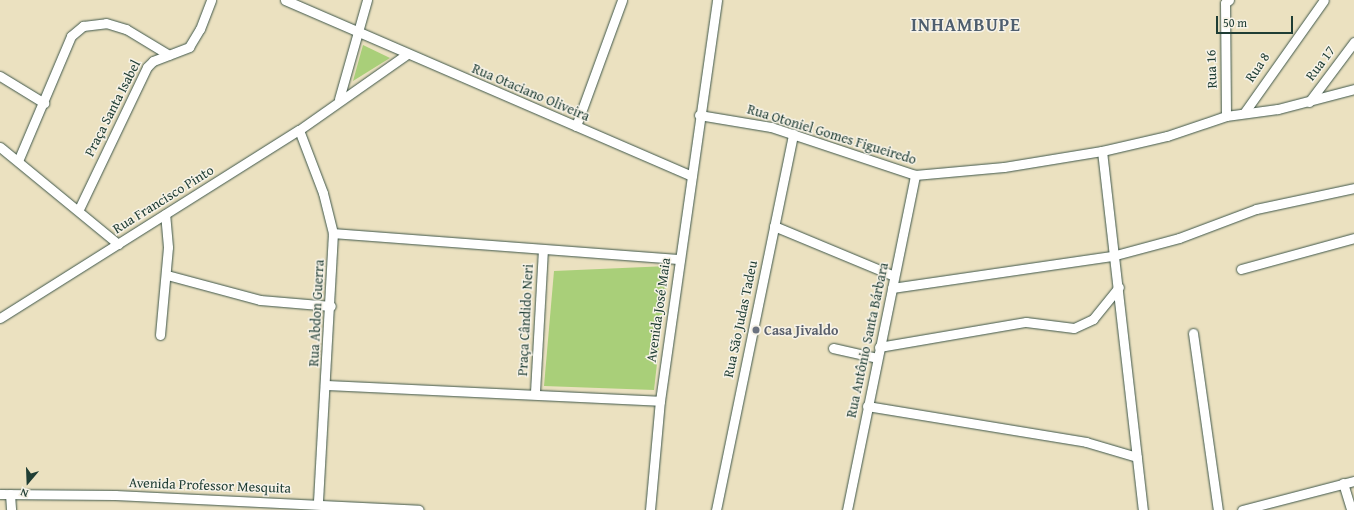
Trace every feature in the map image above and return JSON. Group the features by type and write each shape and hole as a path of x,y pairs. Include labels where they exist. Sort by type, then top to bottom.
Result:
{"street":[{"name":"Praça Santa Isabel","path":"79,209 144,72 153,61 189,47 195,41 211,0"},
{"name":"Rua Otaciano Oliveira","path":"285,0 406,54 692,176"},
{"path":"339,99 367,0"},
{"path":"576,126 622,0"},
{"name":"Avenida José Maia","path":"650,510 660,401 692,176 699,115 717,0"},
{"name":"Rua 8","path":"1244,113 1324,0"},
{"name":"Rua 16","path":"1226,1 1226,116"},
{"path":"18,161 44,103 71,36 83,26 106,23 126,29 169,55"},
{"name":"Rua 17","path":"1309,102 1354,42"},
{"path":"339,99 406,54"},
{"path":"0,76 44,103"},
{"name":"Rua Otoniel Gomes Figueiredo","path":"699,115 753,123 793,134 915,175 1004,167 1102,151 1167,136 1226,116 1309,102 1354,89"},
{"name":"Rua Francisco Pinto","path":"0,318 299,130 339,99"},
{"name":"Rua Abdon Guerra","path":"299,130 323,193 333,233 331,306 318,504"},
{"name":"Rua São Judas Tadeu","path":"716,510 793,134"},
{"path":"0,147 79,209 118,244"},
{"path":"1102,151 1112,256 1119,287 1143,510"},
{"name":"Rua Antônio Santa Bárbara","path":"847,510 915,175"},
{"path":"892,288 1112,256 1179,238 1256,209 1354,188"},
{"path":"160,334 167,275 165,214"},
{"path":"774,226 894,276"},
{"path":"333,233 543,250 680,259"},
{"path":"1241,269 1354,238"},
{"name":"Praça Cândido Neri","path":"535,392 543,250"},
{"path":"167,275 260,300 331,306"},
{"path":"879,347 1026,322 1074,328 1093,319 1119,287"},
{"path":"1193,333 1218,510"},
{"path":"833,348 877,358"},
{"path":"326,385 535,392 660,401"},
{"path":"867,406 1086,442 1137,457"},
{"path":"1242,510 1354,481"},
{"path":"1343,483 1351,510"},
{"name":"Avenida Professor Mesquita","path":"0,494 318,504 419,510"},
{"path":"10,494 11,510"}],"green space":[{"path":"363,45 390,58 353,81"},
{"path":"668,266 654,390 544,386 554,271"}],"place":[{"name":"Casa Jivaldo","path":"756,330"}],"district":[{"name":"INHAMBUPE","path":"966,25"}]}
